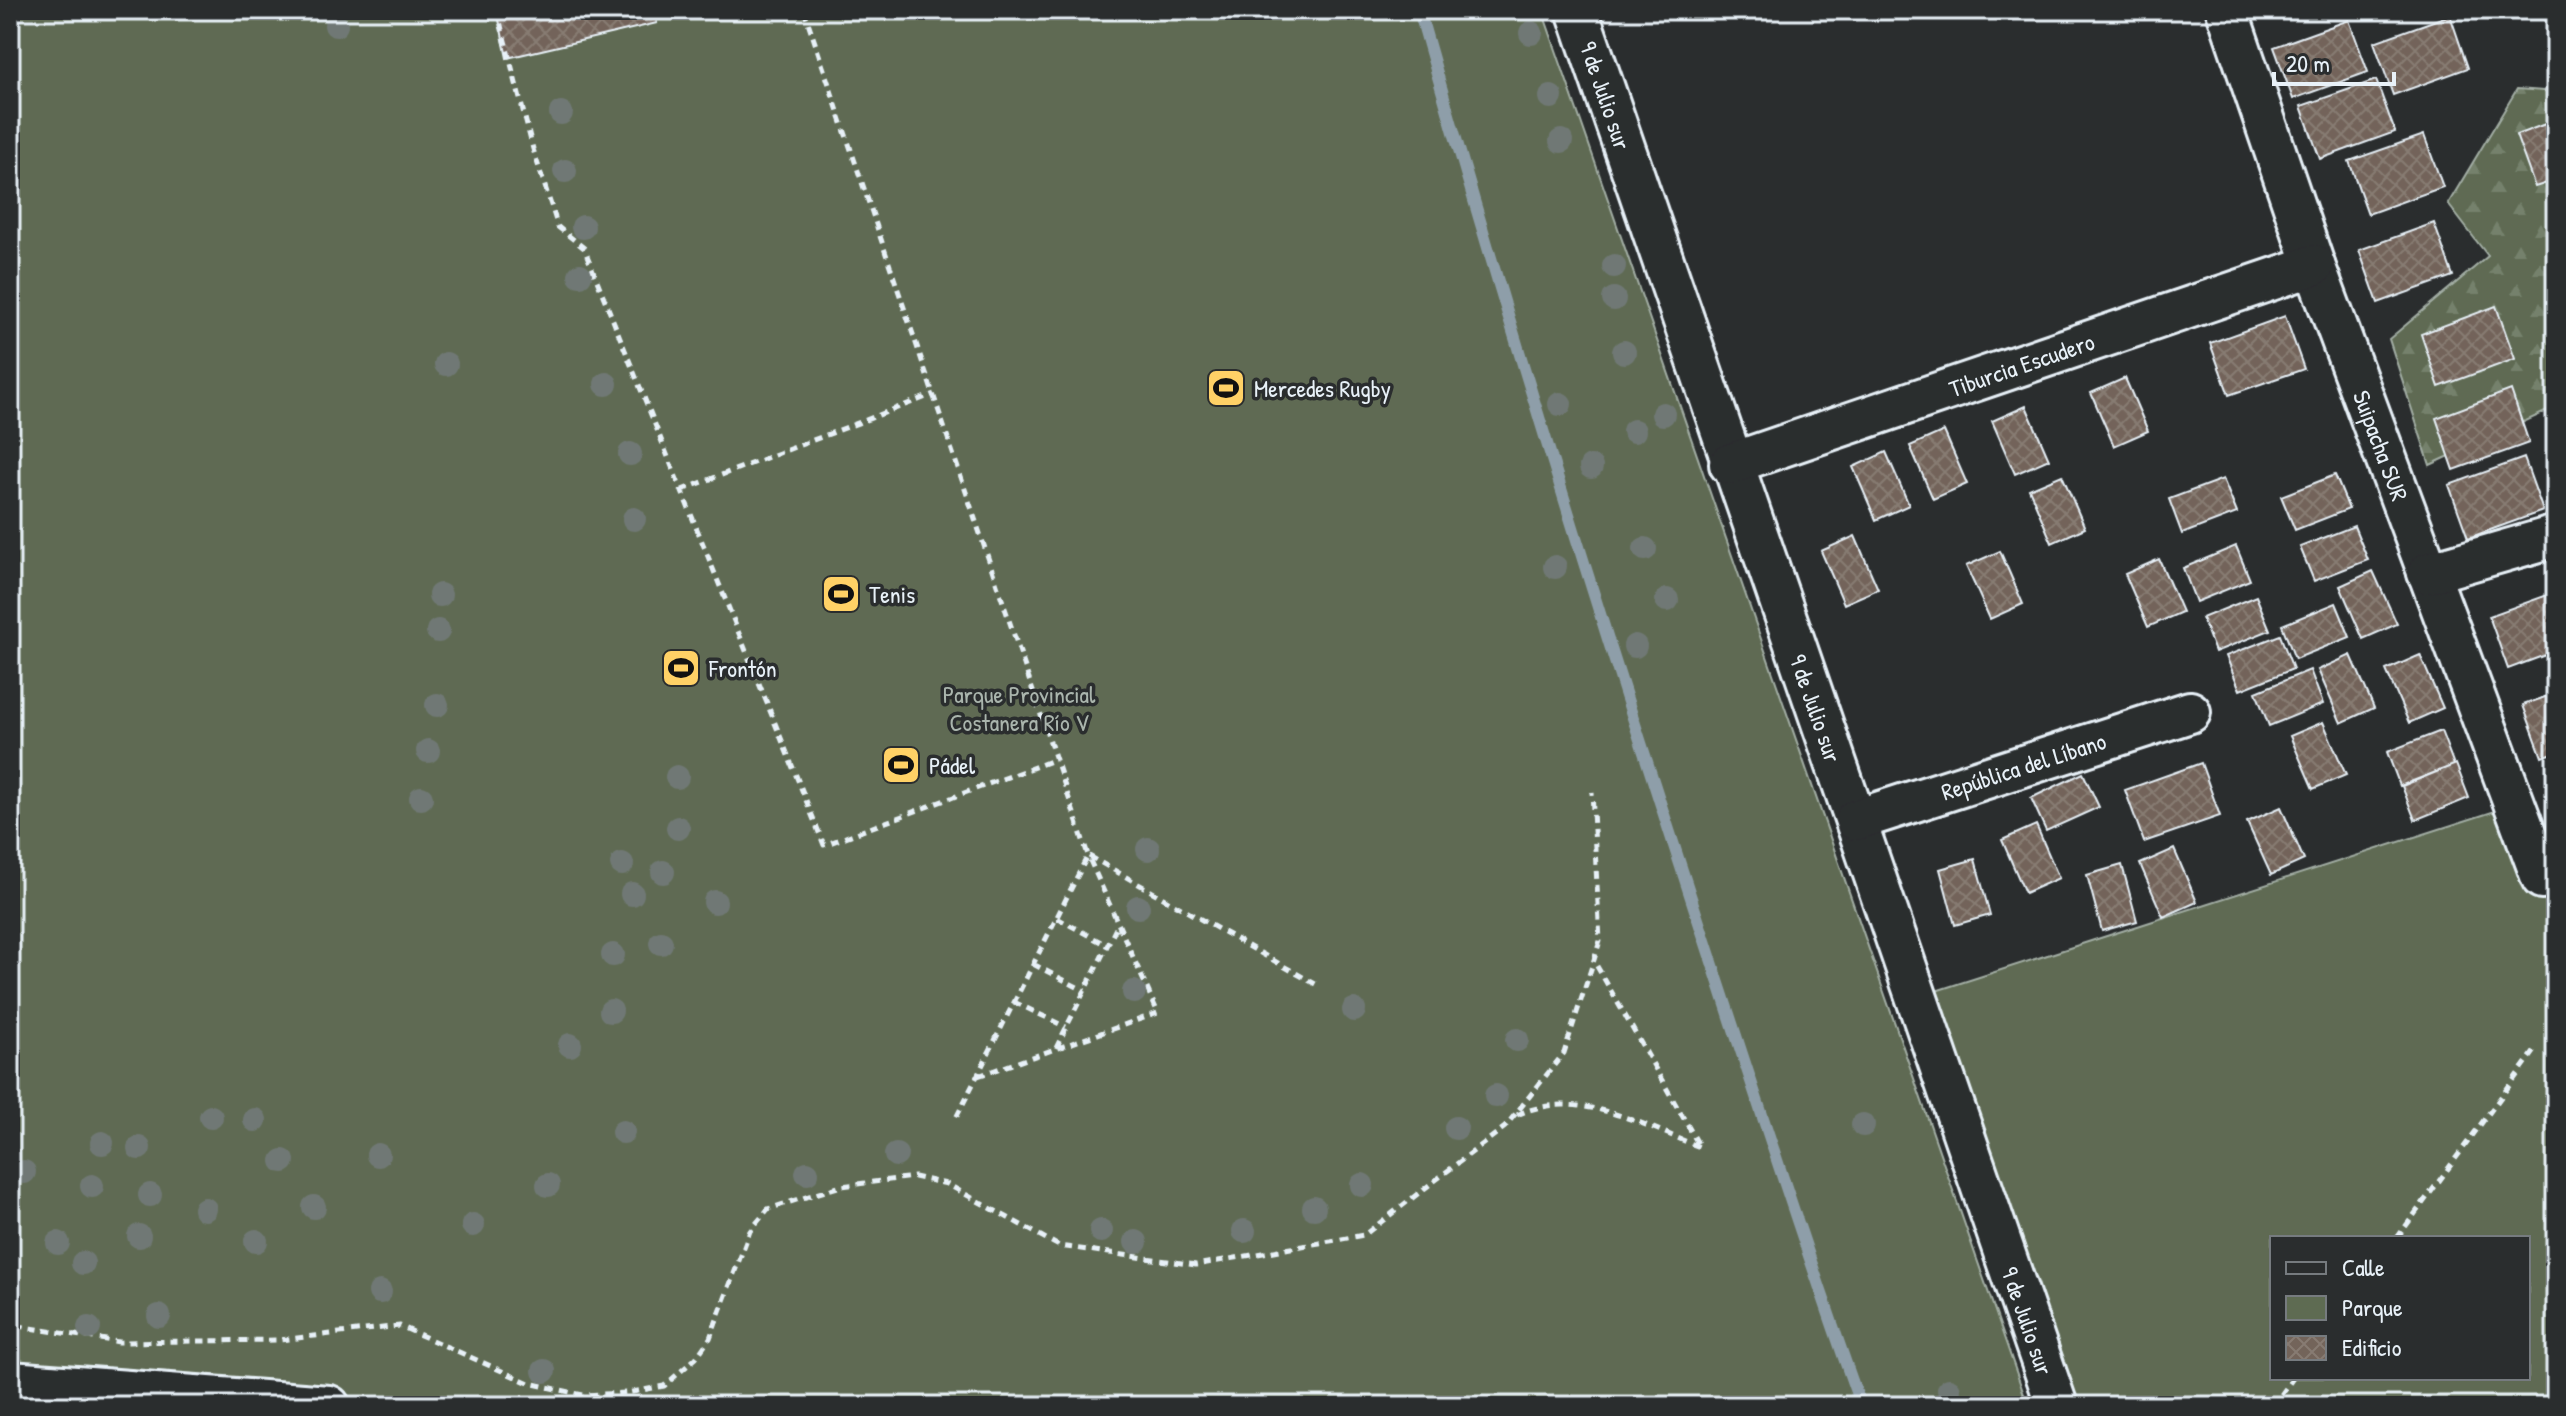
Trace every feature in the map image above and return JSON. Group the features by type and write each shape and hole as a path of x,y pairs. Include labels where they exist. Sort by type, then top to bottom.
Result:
{"street":[{"name":"9 de Julio sur","path":"1577,10 1730,464 2057,1406"},
{"name":"Suipacha SUR","path":"2240,13 2314,265 2542,878"},
{"name":"Tiburcia Escudero","path":"1730,464 2314,265"},
{"path":"2428,573 2556,536"},
{"name":"República del Líbano","path":"1856,820 2190,712"},
{"path":"10,1382 329,1406"}],"path":[{"path":"497,10 529,134 558,227 584,248 824,845 1056,759"},
{"path":"804,10 1088,855 1158,1013 977,1076"},
{"path":"682,490 934,394"},
{"path":"10,1313 18,1326 119,1342 280,1340 400,1326 529,1383 583,1395 627,1393 664,1386 696,1358 710,1338 750,1231 768,1209 841,1186 914,1177 947,1184 1059,1246 1196,1265 1364,1235 1505,1127 1564,1053 1600,941 1592,792"},
{"path":"955,1120 1088,855"},
{"path":"1088,855 1317,985"},
{"path":"1057,918 1108,946"},
{"path":"1056,1049 1118,924"},
{"path":"1514,1117 1535,1107 1562,1104 1597,1108 1700,1147 1594,960"},
{"path":"1033,964 1085,991"},
{"path":"1014,1002 1066,1027"},
{"path":"2398,1236 2537,1048"},
{"path":"2273,1406 2292,1380"}],"green space":[{"name":"Parque Provincial Costanera Río V","path":"10,10 1542,10 2028,1406 10,1406"},
{"path":"2517,89 2556,92 2556,407 2430,465 2389,339 2488,256 2448,204"},
{"path":"2514,805 2556,925 2556,1406 2057,1406 1917,997"}],"building":[{"path":"497,10 654,10 657,23 507,58"},
{"path":"2450,15 2468,68 2393,95 2374,42"},
{"path":"2349,20 2368,72 2293,99 2274,47"},
{"path":"2376,80 2395,132 2320,159 2301,106"},
{"path":"2556,120 2556,180 2535,187 2516,135"},
{"path":"2424,135 2443,187 2368,214 2349,161"},
{"path":"2434,223 2453,276 2378,303 2359,250"},
{"path":"2496,306 2515,359 2439,387 2421,334"},
{"path":"2285,316 2304,369 2229,395 2210,343"},
{"path":"2125,378 2148,431 2114,446 2091,393"},
{"path":"2511,390 2529,443 2454,470 2436,418"},
{"path":"2026,406 2049,459 2015,474 1992,421"},
{"path":"1944,431 1967,484 1933,499 1910,446"},
{"path":"1886,452 1909,505 1876,520 1853,467"},
{"path":"2524,458 2543,511 2468,538 2449,485"},
{"path":"2062,475 2085,528 2052,543 2029,489"},
{"path":"2335,475 2349,509 2295,530 2281,496"},
{"path":"2223,479 2237,513 2182,534 2169,499"},
{"path":"2354,526 2368,560 2314,581 2300,547"},
{"path":"1855,536 1878,589 1844,604 1821,551"},
{"path":"2236,546 2250,580 2196,602 2183,568"},
{"path":"2000,551 2023,604 1990,619 1966,566"},
{"path":"2159,559 2182,612 2148,627 2125,574"},
{"path":"2373,571 2397,624 2363,639 2340,586"},
{"path":"2556,592 2556,651 2508,669 2489,616"},
{"path":"2256,596 2270,630 2215,652 2202,618"},
{"path":"2336,603 2350,637 2295,659 2282,625"},
{"path":"2280,635 2293,669 2240,690 2226,656"},
{"path":"2351,655 2374,708 2341,723 2318,670"},
{"path":"2420,655 2443,708 2409,723 2386,670"},
{"path":"2310,670 2323,704 2269,726 2256,692"},
{"path":"2556,693 2556,752 2542,757 2523,705"},
{"path":"2323,722 2346,775 2313,789 2290,736"},
{"path":"2441,731 2454,765 2400,786 2387,752"},
{"path":"2201,763 2220,816 2144,842 2125,790"},
{"path":"2456,764 2469,798 2415,820 2402,786"},
{"path":"2083,773 2099,807 2046,831 2031,798"},
{"path":"2281,807 2304,860 2271,875 2247,822"},
{"path":"2036,825 2059,878 2025,893 2002,840"},
{"path":"2174,849 2197,902 2163,917 2140,864"},
{"path":"1975,859 1990,915 1955,925 1940,869"},
{"path":"2122,865 2137,921 2102,931 2087,875"}],"waterway":[{"path":"1419,10 1597,605 1766,1127 1861,1406"}],"place":[{"name":"Mercedes Rugby","path":"1226,388"},
{"name":"Tenis","path":"841,594"},
{"name":"Frontón","path":"681,668"},
{"name":"Pádel","path":"901,765"}]}
